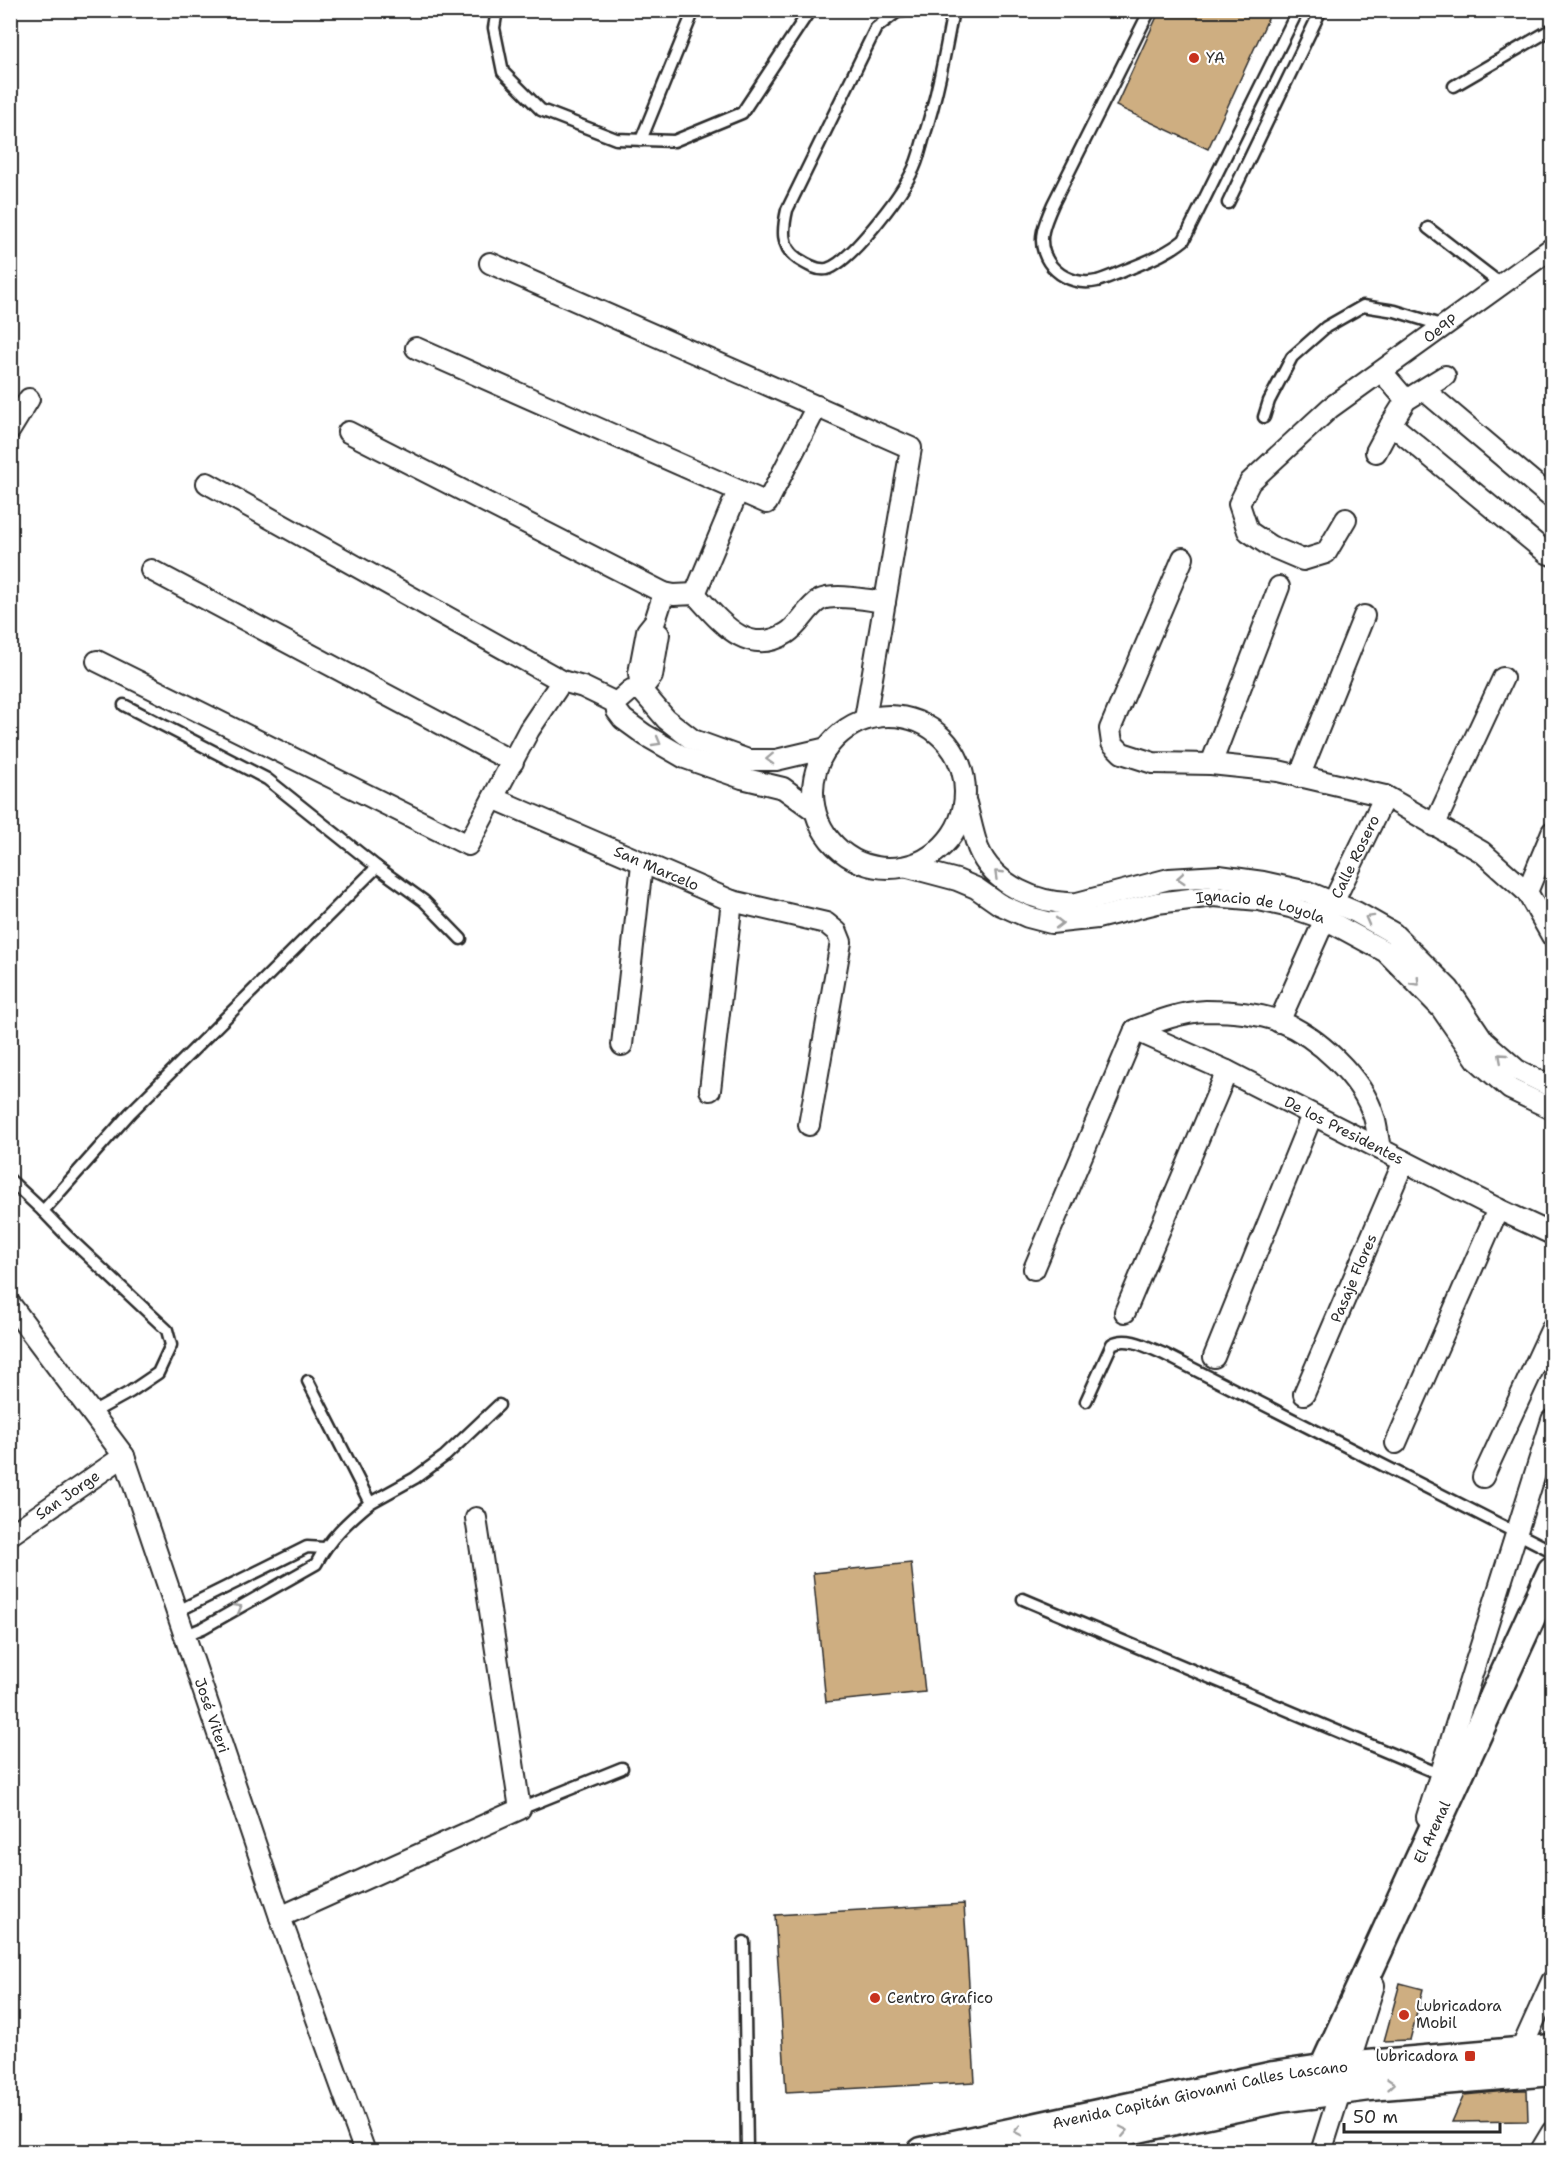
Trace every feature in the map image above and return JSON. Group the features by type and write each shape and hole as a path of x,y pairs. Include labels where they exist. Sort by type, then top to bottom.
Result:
{"main road":[{"name":"El Arenal","path":"1317,2081 1552,1571"},
{"name":"Avenida Capitán Giovanni Calles Lascano","path":"1027,2151 1279,2098 1317,2081 1552,2049"},
{"name":"Avenida Capitán Giovanni Calles Lascano","path":"922,2151 1274,2076 1370,2086 1552,2071"}],"street":[{"name":"Oe9P","path":"1346,519 1326,553 1303,560 1270,546 1248,531 1239,504 1250,482 1330,408 1552,248"},
{"path":"490,263 911,448 865,719"},
{"path":"416,348 767,503 817,406"},
{"path":"1382,372 1406,400"},
{"path":"1376,452 1406,400 1445,376"},
{"path":"1424,390 1552,498"},
{"path":"10,430 29,399"},
{"path":"1391,423 1552,555"},
{"path":"348,432 664,593 695,594"},
{"path":"207,483 561,681 583,687 616,703"},
{"path":"695,594 738,491"},
{"path":"1182,558 1110,729 1112,743 1122,753 1153,763 1211,764 1278,771 1385,796 1482,852 1527,892 1552,936"},
{"path":"152,570 513,762"},
{"path":"1211,764 1279,587"},
{"path":"664,593 655,621 646,631 639,673 641,690 666,719 693,740 748,760 776,760 827,748"},
{"path":"695,594 728,631 748,639 764,642 788,633 819,600 834,597 885,602"},
{"path":"1299,777 1364,616"},
{"path":"97,661 468,845 529,730 561,681"},
{"path":"1434,826 1503,678"},
{"path":"616,703 630,690 641,690"},
{"path":"616,703 617,711 623,719 645,735 685,758 742,778 783,788 815,811"},
{"path":"891,716 916,721 939,734 956,753 965,777 966,803 954,835 930,858 908,867 884,869 860,863 840,851 824,833 815,811 813,787 817,766 827,748 844,730 865,719 891,716"},
{"name":"Calle Rosero","path":"1279,1022 1329,911 1385,796"},
{"name":"San Marcelo","path":"493,798 732,901 826,923 837,932 841,942 809,1125"},
{"name":"Ignacio de Loyola","path":"966,803 979,849 994,873 1042,900 1064,904 1077,903 1169,879 1219,876 1263,882 1308,892 1329,911 1386,952 1448,1002 1484,1041 1517,1070 1552,1087"},
{"path":"1527,892 1552,832"},
{"path":"622,1045 642,864"},
{"name":"Ignacio de Loyola","path":"908,867 957,880 1028,917 1051,923 1098,918 1156,903 1214,896 1329,911"},
{"path":"1154,882 1156,903"},
{"path":"710,1090 732,901"},
{"name":"Ignacio de Loyola","path":"1448,1002 1477,1060 1510,1089 1552,1109"},
{"path":"1034,1269 1135,1030 1169,1017 1205,1011 1248,1013 1279,1022 1311,1039 1338,1061 1358,1086 1374,1116 1380,1149"},
{"name":"De los Presidentes","path":"1135,1030 1227,1071 1498,1209 1552,1234"},
{"path":"1125,1312 1227,1071"},
{"path":"1214,1356 1312,1114"},
{"name":"Pasaje Flores","path":"1304,1394 1404,1161"},
{"path":"1396,1443 1498,1209"},
{"name":"José Viteri","path":"10,1304 124,1456 280,1917 365,2151"},
{"path":"1483,1478 1552,1328"},
{"path":"1321,2151 1552,1420"},
{"name":"San Jorge","path":"10,1535 124,1456"},
{"path":"280,1917 520,1809 476,1518"},
{"path":"1520,2052 1552,1982"},
{"path":"1540,2151 1552,2132"}],"lane":[{"path":"497,10 494,28 503,72 541,110 616,139 674,141 742,113 810,10"},
{"path":"641,140 694,10"},
{"path":"909,10 897,12 876,28 787,210 783,229 788,251 798,260 821,270 830,268 856,246 884,216 912,173 934,107 953,10"},
{"path":"1150,10 1053,204 1042,232 1048,262 1065,279 1078,282 1096,281 1163,255 1184,240 1298,10"},
{"path":"1228,203 1321,10"},
{"path":"1454,86 1552,29"},
{"path":"1428,228 1502,285"},
{"path":"1264,417 1269,401 1292,357 1326,327 1363,306 1395,311 1444,326"},
{"path":"124,705 267,779 377,867 424,901 461,939"},
{"path":"43,1211 130,1113 377,867"},
{"path":"10,1180 68,1238 167,1329 171,1345 158,1373 92,1413"},
{"path":"1086,1401 1112,1344 1118,1340 1127,1341 1164,1354 1552,1551"},
{"path":"308,1381 370,1503"},
{"path":"186,1635 203,1628 316,1564 324,1548 350,1520 370,1503 415,1478 445,1456 499,1405"},
{"path":"178,1611 307,1548 324,1548"},
{"path":"1023,1599 1456,1781"},
{"path":"520,1809 621,1768"},
{"path":"744,1942 747,2151"}],"building":[{"name":"YA","path":"1160,10 1272,10 1208,149 1116,106"},
{"path":"911,1563 925,1692 826,1702 813,1573"},
{"name":"Centro Grafico","path":"964,1904 975,2082 786,2092 775,1915"},
{"name":"Lubricadora Mobil","path":"1400,1983 1423,1989 1410,2040 1384,2041"},
{"path":"1527,2090 1528,2121 1452,2122 1464,2095"}],"place":[{"name":"YA","path":"1194,58"},
{"name":"Centro Grafico","path":"875,1998"},
{"name":"Lubricadora Mobil","path":"1404,2015"},
{"name":"lubricadora","path":"1470,2056"}]}
